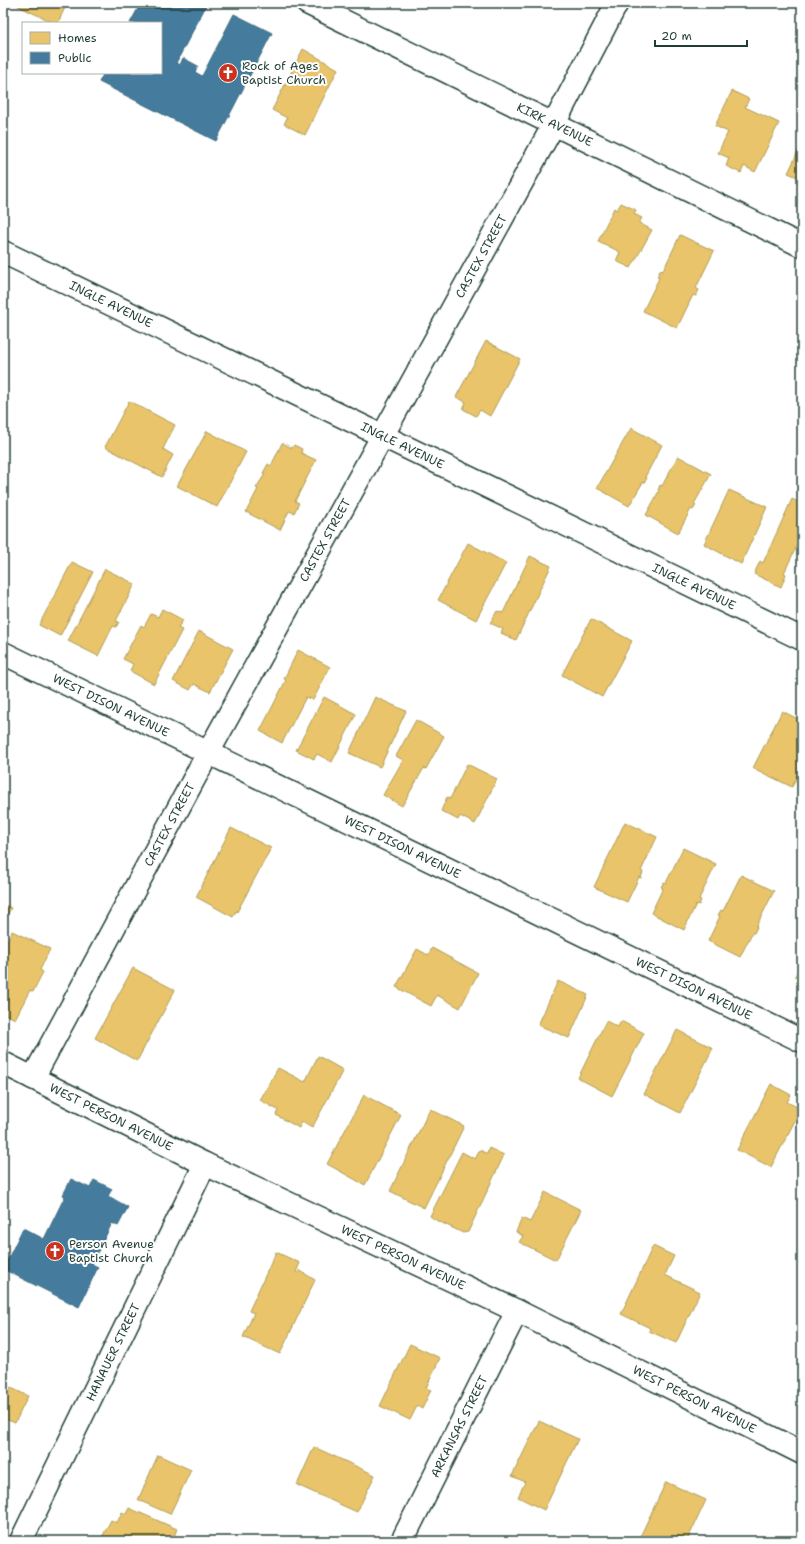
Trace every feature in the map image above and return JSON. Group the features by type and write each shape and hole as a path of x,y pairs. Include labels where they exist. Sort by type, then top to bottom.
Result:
{"street":[{"name":"KIRK AVENUE","path":"307,3 802,246"},
{"name":"CASTEX STREET","path":"33,1078 381,436 554,124 617,3"},
{"name":"INGLE AVENUE","path":"3,252 802,639"},
{"name":"WEST DISON AVENUE","path":"3,653 802,1040"},
{"name":"WEST PERSON AVENUE","path":"3,1063 205,1164 517,1311 802,1453"},
{"name":"HANAUER STREET","path":"21,1541 205,1164"},
{"name":"ARKANSAS STREET","path":"402,1541 517,1311"}],"building: Homes":[{"path":"20,3 67,3 58,22 52,22 18,6"},
{"path":"303,49 338,69 305,135 284,124 287,118 272,110"},
{"path":"732,91 749,99 745,107 779,123 755,172 744,166 741,173 726,166 729,158 718,153 728,132 715,126"},
{"path":"802,143 802,179 788,173"},
{"path":"621,203 636,210 634,214 642,218 639,223 652,230 631,268 616,261 620,252 598,241 614,208 617,210"},
{"path":"680,235 714,251 696,288 699,290 696,296 693,295 677,328 643,311 659,278 657,277 660,270 663,271"},
{"path":"486,341 520,359 490,416 480,410 476,416 463,409 466,402 456,397"},
{"path":"129,401 175,425 163,449 173,455 162,477 105,447"},
{"path":"631,428 662,445 645,477 647,478 644,483 643,482 629,506 597,488"},
{"path":"207,431 246,452 217,507 177,486"},
{"path":"282,443 292,448 294,445 302,449 301,453 316,460 295,501 299,503 294,513 289,511 280,530 246,512 258,489 256,488 265,474 263,473 268,464 271,466"},
{"path":"678,456 711,474 694,504 696,505 693,510 691,509 678,533 646,515 659,491 660,485 662,486"},
{"path":"729,490 767,507 741,564 704,544"},
{"path":"792,499 802,504 802,535 784,573 786,574 781,587 754,574 760,561 763,563"},
{"path":"468,543 506,563 476,620 438,600"},
{"path":"530,556 551,566 516,640 501,633 503,629 490,623 497,611 503,613"},
{"path":"72,562 93,572 60,636 39,625"},
{"path":"105,569 135,584 116,621 119,622 116,627 113,626 98,656 68,641"},
{"path":"162,609 183,620 178,628 182,630 154,684 130,671 133,664 123,659 141,625 144,627 151,614 158,617"},
{"path":"591,619 632,641 602,697 562,675"},
{"path":"199,631 233,649 210,692 194,684 190,690 173,681"},
{"path":"298,650 330,667 313,700 306,697 282,743 260,731 286,680 284,679"},
{"path":"324,697 356,714 332,762 317,754 314,759 296,750"},
{"path":"375,697 406,711 380,767 349,753"},
{"path":"782,711 802,721 802,766 792,787 753,768"},
{"path":"416,720 444,736 426,769 424,768 402,806 383,795 403,760 396,756"},
{"path":"467,764 497,779 475,824 460,816 458,820 441,811 447,797 450,799"},
{"path":"625,822 657,837 641,871 643,872 641,878 639,877 627,902 594,887"},
{"path":"231,828 271,848 233,917 196,897"},
{"path":"683,848 716,864 699,899 701,900 699,905 696,904 684,930 651,913 663,888 661,887 664,882 666,883"},
{"path":"741,875 774,891 754,933 752,933 740,957 708,941 720,916 718,915 721,910 723,911"},
{"path":"3,904 11,908 3,923"},
{"path":"12,931 50,949 40,970 43,972 33,992 30,990 15,1019 3,1013 3,949"},
{"path":"432,948 478,973 460,1008 437,995 431,1006 396,987 417,949 428,955"},
{"path":"802,963 802,980 795,976"},
{"path":"133,968 175,990 137,1061 95,1038"},
{"path":"558,981 588,995 569,1038 538,1025"},
{"path":"606,1021 618,1027 621,1021 644,1033 612,1096 578,1078"},
{"path":"677,1030 713,1048 680,1113 644,1094"},
{"path":"318,1056 343,1070 312,1128 302,1122 299,1128 276,1115 278,1110 260,1100 278,1068 305,1082"},
{"path":"771,1084 791,1095 787,1102 801,1109 771,1167 737,1150"},
{"path":"364,1095 401,1115 365,1185 327,1164"},
{"path":"430,1109 464,1126 424,1208 390,1191"},
{"path":"489,1148 504,1155 468,1232 463,1233 430,1216 462,1152 475,1159 480,1150 487,1154"},
{"path":"545,1192 581,1210 556,1260 519,1242 523,1236 516,1232 522,1218 530,1222"},
{"path":"653,1246 674,1256 665,1275 700,1292 676,1343 649,1331 650,1328 621,1314"},
{"path":"276,1252 300,1263 296,1272 298,1273 299,1270 315,1280 280,1354 243,1337 254,1313 249,1311"},
{"path":"410,1344 440,1358 426,1388 431,1390 422,1409 417,1406 410,1420 380,1406"},
{"path":"3,1384 28,1396 15,1423 3,1418"},
{"path":"539,1421 578,1439 544,1510 518,1497 525,1482 512,1476"},
{"path":"314,1447 375,1475 357,1512 297,1485"},
{"path":"158,1455 191,1470 170,1514 138,1500"},
{"path":"666,1482 706,1500 687,1541 638,1541"},
{"path":"129,1508 177,1529 172,1541 100,1541 111,1520 117,1523 122,1512 126,1514"}],"building: Public":[{"name":"Rock of Ages Baptist Church","path":"141,3 207,4 176,63 180,65 183,58 198,66 195,72 202,76 234,14 272,33 216,141 99,82 103,74 162,74 162,22 131,22"},
{"name":"Person Avenue Baptist Church","path":"71,1179 90,1188 94,1180 112,1189 108,1196 128,1207 118,1226 112,1223 92,1264 98,1267 79,1307 3,1269 23,1228 44,1239 65,1196 63,1195"}],"place":[{"name":"Rock of Ages Baptist Church","path":"228,73"},
{"name":"Person Avenue Baptist Church","path":"55,1251"}]}
